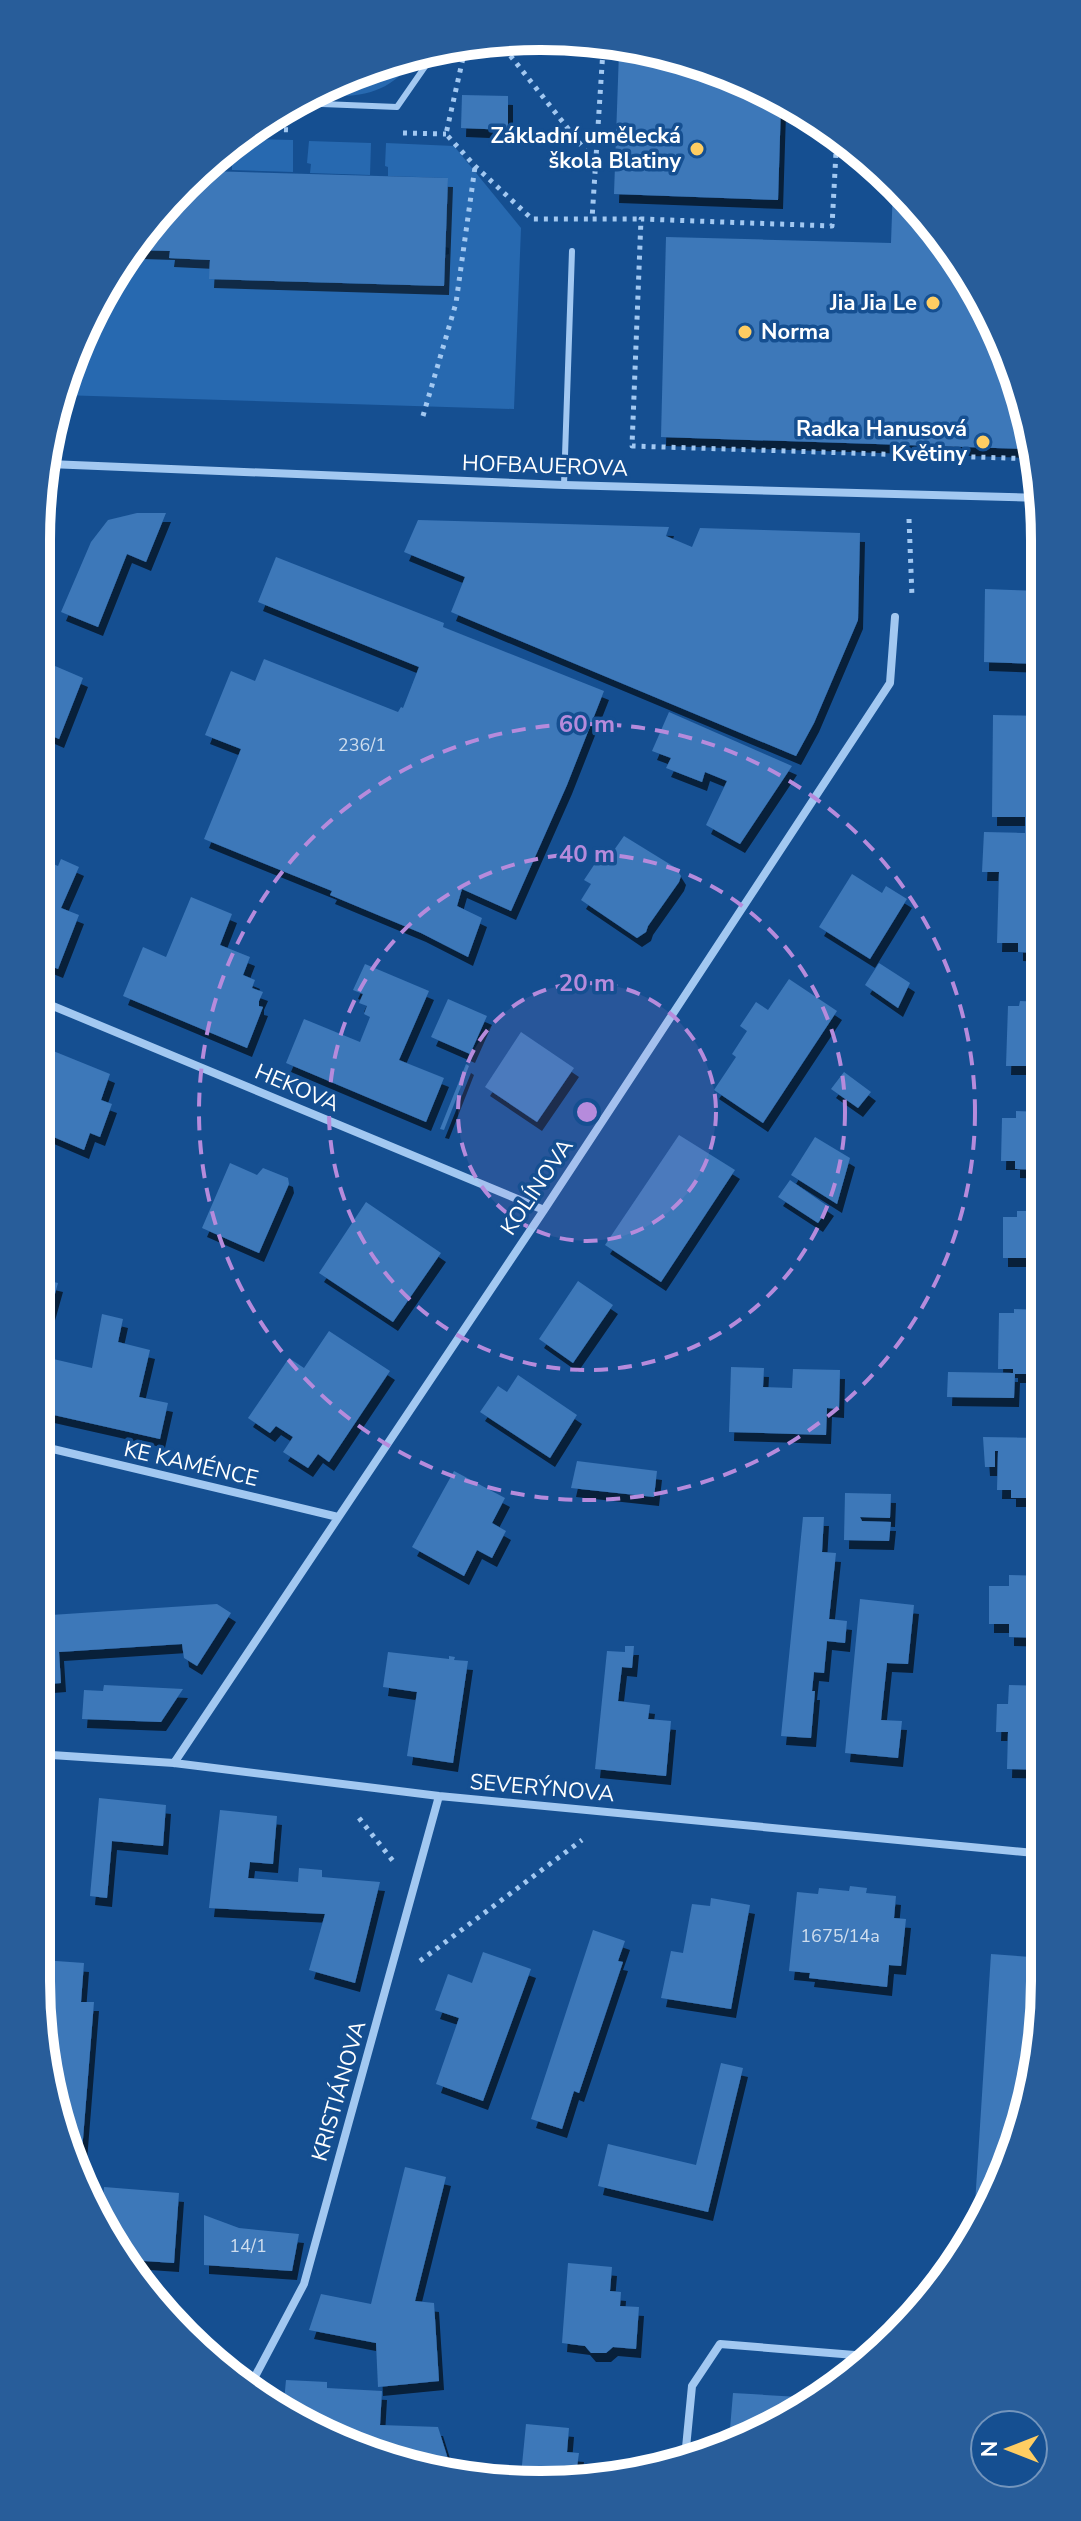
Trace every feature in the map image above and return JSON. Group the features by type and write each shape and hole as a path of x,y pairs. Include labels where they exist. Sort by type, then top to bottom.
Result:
{"street":[{"name":"HOFBAUEROVA","path":"56,464 564,485 1029,498"},
{"name":"KOLÍNOVA","path":"174,1763 544,1210 890,683 895,617"},
{"name":"HEKOVA","path":"50,1005 544,1210"},
{"name":"KE KAMÉNCE","path":"50,1448 338,1517"},
{"name":"SEVERÝNOVA","path":"50,1755 174,1763 439,1796 1031,1853"},
{"name":"KRISTIÁNOVA","path":"254,2378 304,2284 439,1796"},
{"path":"686,2449 692,2386 720,2344 857,2355"}],"lane":[{"path":"318,104 397,107 427,64"},
{"path":"564,485 572,251"}],"path":[{"path":"507,51 596,164"},
{"path":"592,219 603,54"},
{"path":"463,56 446,134 532,219 641,219 832,226 836,149"},
{"path":"423,416 456,303 475,166"},
{"path":"641,219 632,446 1024,459"},
{"path":"895,617 913,616 909,495"},
{"path":"359,1818 393,1862"},
{"path":"419,1961 582,1840"}],"shaded area":[{"path":"406,69 378,89 334,96"},
{"path":"259,139 293,140 293,172 232,170 232,161"},
{"path":"309,141 371,143 370,175 310,173 311,164 307,163"},
{"path":"386,143 454,146 521,228 514,409 72,395 101,324 146,249 170,250 169,257 210,259 210,279 444,285 445,255 449,254 449,248 445,247 448,178 388,176 388,167 385,166"}],"building":[{"name":"Základní umělecká škola Blatiny","path":"619,56 698,76 781,113 778,200 614,194"},
{"path":"462,95 508,96 508,130 461,128"},
{"path":"218,171 448,178 444,286 209,279 210,260 169,258 170,251 145,250 172,217"},
{"path":"893,200 930,242 965,295 994,353 1023,449 661,437 666,237 891,243"},
{"path":"137,513 166,513 146,562 127,554 98,627 61,612 91,542 108,520"},
{"path":"418,520 669,527 666,536 692,547 700,528 860,533 858,620 814,723 796,756 451,612 465,577 404,552"},
{"path":"276,557 444,623 443,627 604,691 567,785 511,911 462,889 457,906 482,918 468,957 421,933 330,895 332,891 204,839 241,749 205,735 231,671 255,681 264,659 398,712 403,708 419,667 258,602"},
{"path":"985,589 1031,591 1031,664 984,662"},
{"path":"50,664 83,678 59,739 50,735"},
{"path":"669,712 792,766 740,844 706,825 727,781 705,772 702,782 666,768 671,758 652,751"},
{"path":"993,715 1031,716 1031,953 1018,952 1018,943 997,943 999,872 982,872 984,832 1025,833 1025,817 992,817"},
{"path":"624,836 676,868 681,876 646,932 637,938 581,900 591,884 584,880 600,856 607,860"},
{"path":"61,859 79,867 61,908 79,915 58,969 50,966 50,863 58,866"},
{"path":"852,874 882,893 886,886 907,899 870,959 819,927"},
{"path":"191,897 232,914 220,945 250,957 243,975 255,980 252,988 263,992 259,1006 263,1007 247,1048 123,996 143,947 166,957"},
{"path":"879,963 910,983 898,1008 865,985"},
{"path":"365,964 429,991 399,1060 444,1078 426,1122 286,1063 304,1019 360,1042 370,1017 364,1014 367,1006 359,1003 363,994 353,990"},
{"path":"789,979 837,1011 763,1123 714,1090 736,1057 732,1054 747,1031 740,1026 756,1002 768,1010"},
{"path":"448,999 487,1016 470,1054 431,1037"},
{"path":"1020,1001 1031,1002 1031,1066 1006,1066 1008,1006 1019,1006"},
{"path":"521,1032 574,1068 537,1122 485,1087"},
{"path":"50,1050 110,1074 101,1100 112,1104 100,1137 90,1133 84,1150 50,1135"},
{"path":"466,1064 469,1066 444,1130 440,1129"},
{"path":"844,1072 871,1092 858,1108 831,1089"},
{"path":"1016,1111 1031,1112 1031,1170 1015,1169 1015,1161 1001,1161 1002,1118 1016,1118"},
{"path":"679,1135 735,1170 661,1282 605,1245"},
{"path":"815,1137 850,1158 837,1204 791,1175"},
{"path":"230,1163 257,1175 263,1168 288,1178 289,1184 259,1253 202,1228"},
{"path":"790,1180 829,1207 818,1223 778,1197"},
{"path":"366,1202 441,1253 393,1322 319,1273"},
{"path":"1017,1211 1031,1211 1031,1258 1003,1258 1003,1217 1017,1217"},
{"path":"50,1281 58,1283 50,1312"},
{"path":"578,1281 613,1305 573,1363 539,1339"},
{"path":"1014,1309 1031,1310 1031,1374 1015,1374 1014,1398 947,1397 948,1372 1013,1373 1013,1369 998,1369 999,1313 1014,1313"},
{"path":"102,1314 123,1319 118,1342 150,1350 139,1397 168,1403 160,1439 50,1414 50,1358 92,1368"},
{"path":"329,1331 390,1371 329,1462 318,1454 308,1468 283,1452 293,1437 276,1426 270,1433 248,1418 289,1358 304,1368"},
{"path":"731,1367 764,1368 763,1387 792,1388 793,1369 840,1370 839,1409 827,1408 826,1435 729,1432"},
{"path":"518,1375 577,1415 550,1458 480,1412 498,1386 507,1392"},
{"path":"983,1437 1031,1438 1031,1498 1011,1498 1011,1490 997,1490 998,1451 995,1451 995,1467 985,1467"},
{"path":"577,1461 657,1471 654,1497 571,1488"},
{"path":"454,1471 505,1498 492,1523 506,1531 492,1558 477,1550 464,1576 412,1547"},
{"path":"845,1493 891,1494 890,1518 860,1517 862,1521 891,1522 889,1541 844,1540"},
{"path":"803,1517 824,1517 822,1552 836,1553 829,1619 847,1621 845,1643 827,1641 824,1673 814,1672 811,1738 781,1736"},
{"path":"1009,1575 1031,1576 1031,1638 1009,1637 1009,1624 989,1624 989,1586 1009,1586"},
{"path":"860,1599 914,1605 908,1664 887,1663 881,1720 902,1721 898,1758 845,1753"},
{"path":"217,1604 231,1613 197,1666 184,1658 182,1644 59,1652 61,1683 50,1684 50,1615"},
{"path":"625,1646 634,1646 632,1668 622,1667 618,1701 650,1705 648,1719 671,1721 666,1776 595,1769 607,1651 625,1652"},
{"path":"388,1652 449,1659 449,1656 455,1657 454,1660 468,1661 453,1763 407,1756 417,1692 383,1687"},
{"path":"104,1685 183,1689 161,1722 82,1719 84,1690 103,1691"},
{"path":"1009,1685 1031,1686 1031,1770 1007,1769 1008,1732 996,1732 997,1704 1008,1704"},
{"path":"99,1798 166,1805 163,1846 112,1841 107,1898 90,1896"},
{"path":"220,1810 277,1816 273,1864 250,1862 248,1878 298,1882 299,1868 322,1870 322,1877 380,1882 355,1983 309,1970 325,1914 209,1908"},
{"path":"850,1886 867,1888 866,1893 896,1896 894,1918 906,1919 901,1966 889,1965 887,1987 809,1978 810,1973 789,1971 797,1892 818,1894 819,1888 849,1891"},
{"path":"711,1898 750,1905 731,2009 661,1998 671,1951 683,1953 692,1904 710,1906"},
{"path":"593,1930 625,1941 618,1961 623,1962 579,2093 574,2091 562,2129 531,2119"},
{"path":"483,1952 531,1969 483,2101 436,2084 459,2018 435,2010 448,1974 472,1983"},
{"path":"991,1954 1031,1957 1030,2013 1022,2076 1005,2138 975,2207"},
{"path":"50,1961 84,1963 81,2002 94,2002 82,2154 59,2076"},
{"path":"721,2063 743,2068 708,2212 598,2186 608,2144 696,2165"},
{"path":"405,2167 446,2177 415,2301 434,2303 439,2381 378,2387 376,2343 309,2330 321,2294 371,2304"},
{"path":"104,2187 179,2193 174,2263 138,2261 103,2201"},
{"path":"204,2215 239,2228 299,2234 292,2271 204,2265"},
{"path":"568,2263 612,2267 610,2291 621,2292 620,2306 639,2307 636,2349 613,2347 606,2353 591,2353 585,2346 562,2343"},
{"path":"286,2380 327,2382 327,2388 382,2391 380,2425 438,2427 449,2463 353,2434 284,2398"},
{"path":"733,2393 799,2397 786,2405 730,2433"},
{"path":"526,2424 569,2428 567,2452 579,2453 577,2467 591,2468 540,2471 521,2470"}],"place":[{"name":"Základní umělecká škola Blatiny","path":"697,149"},
{"name":"Jia Jia Le","path":"933,303"},
{"name":"Norma","path":"745,332"},
{"name":"Radka Hanusová Květiny","path":"983,442"}]}
